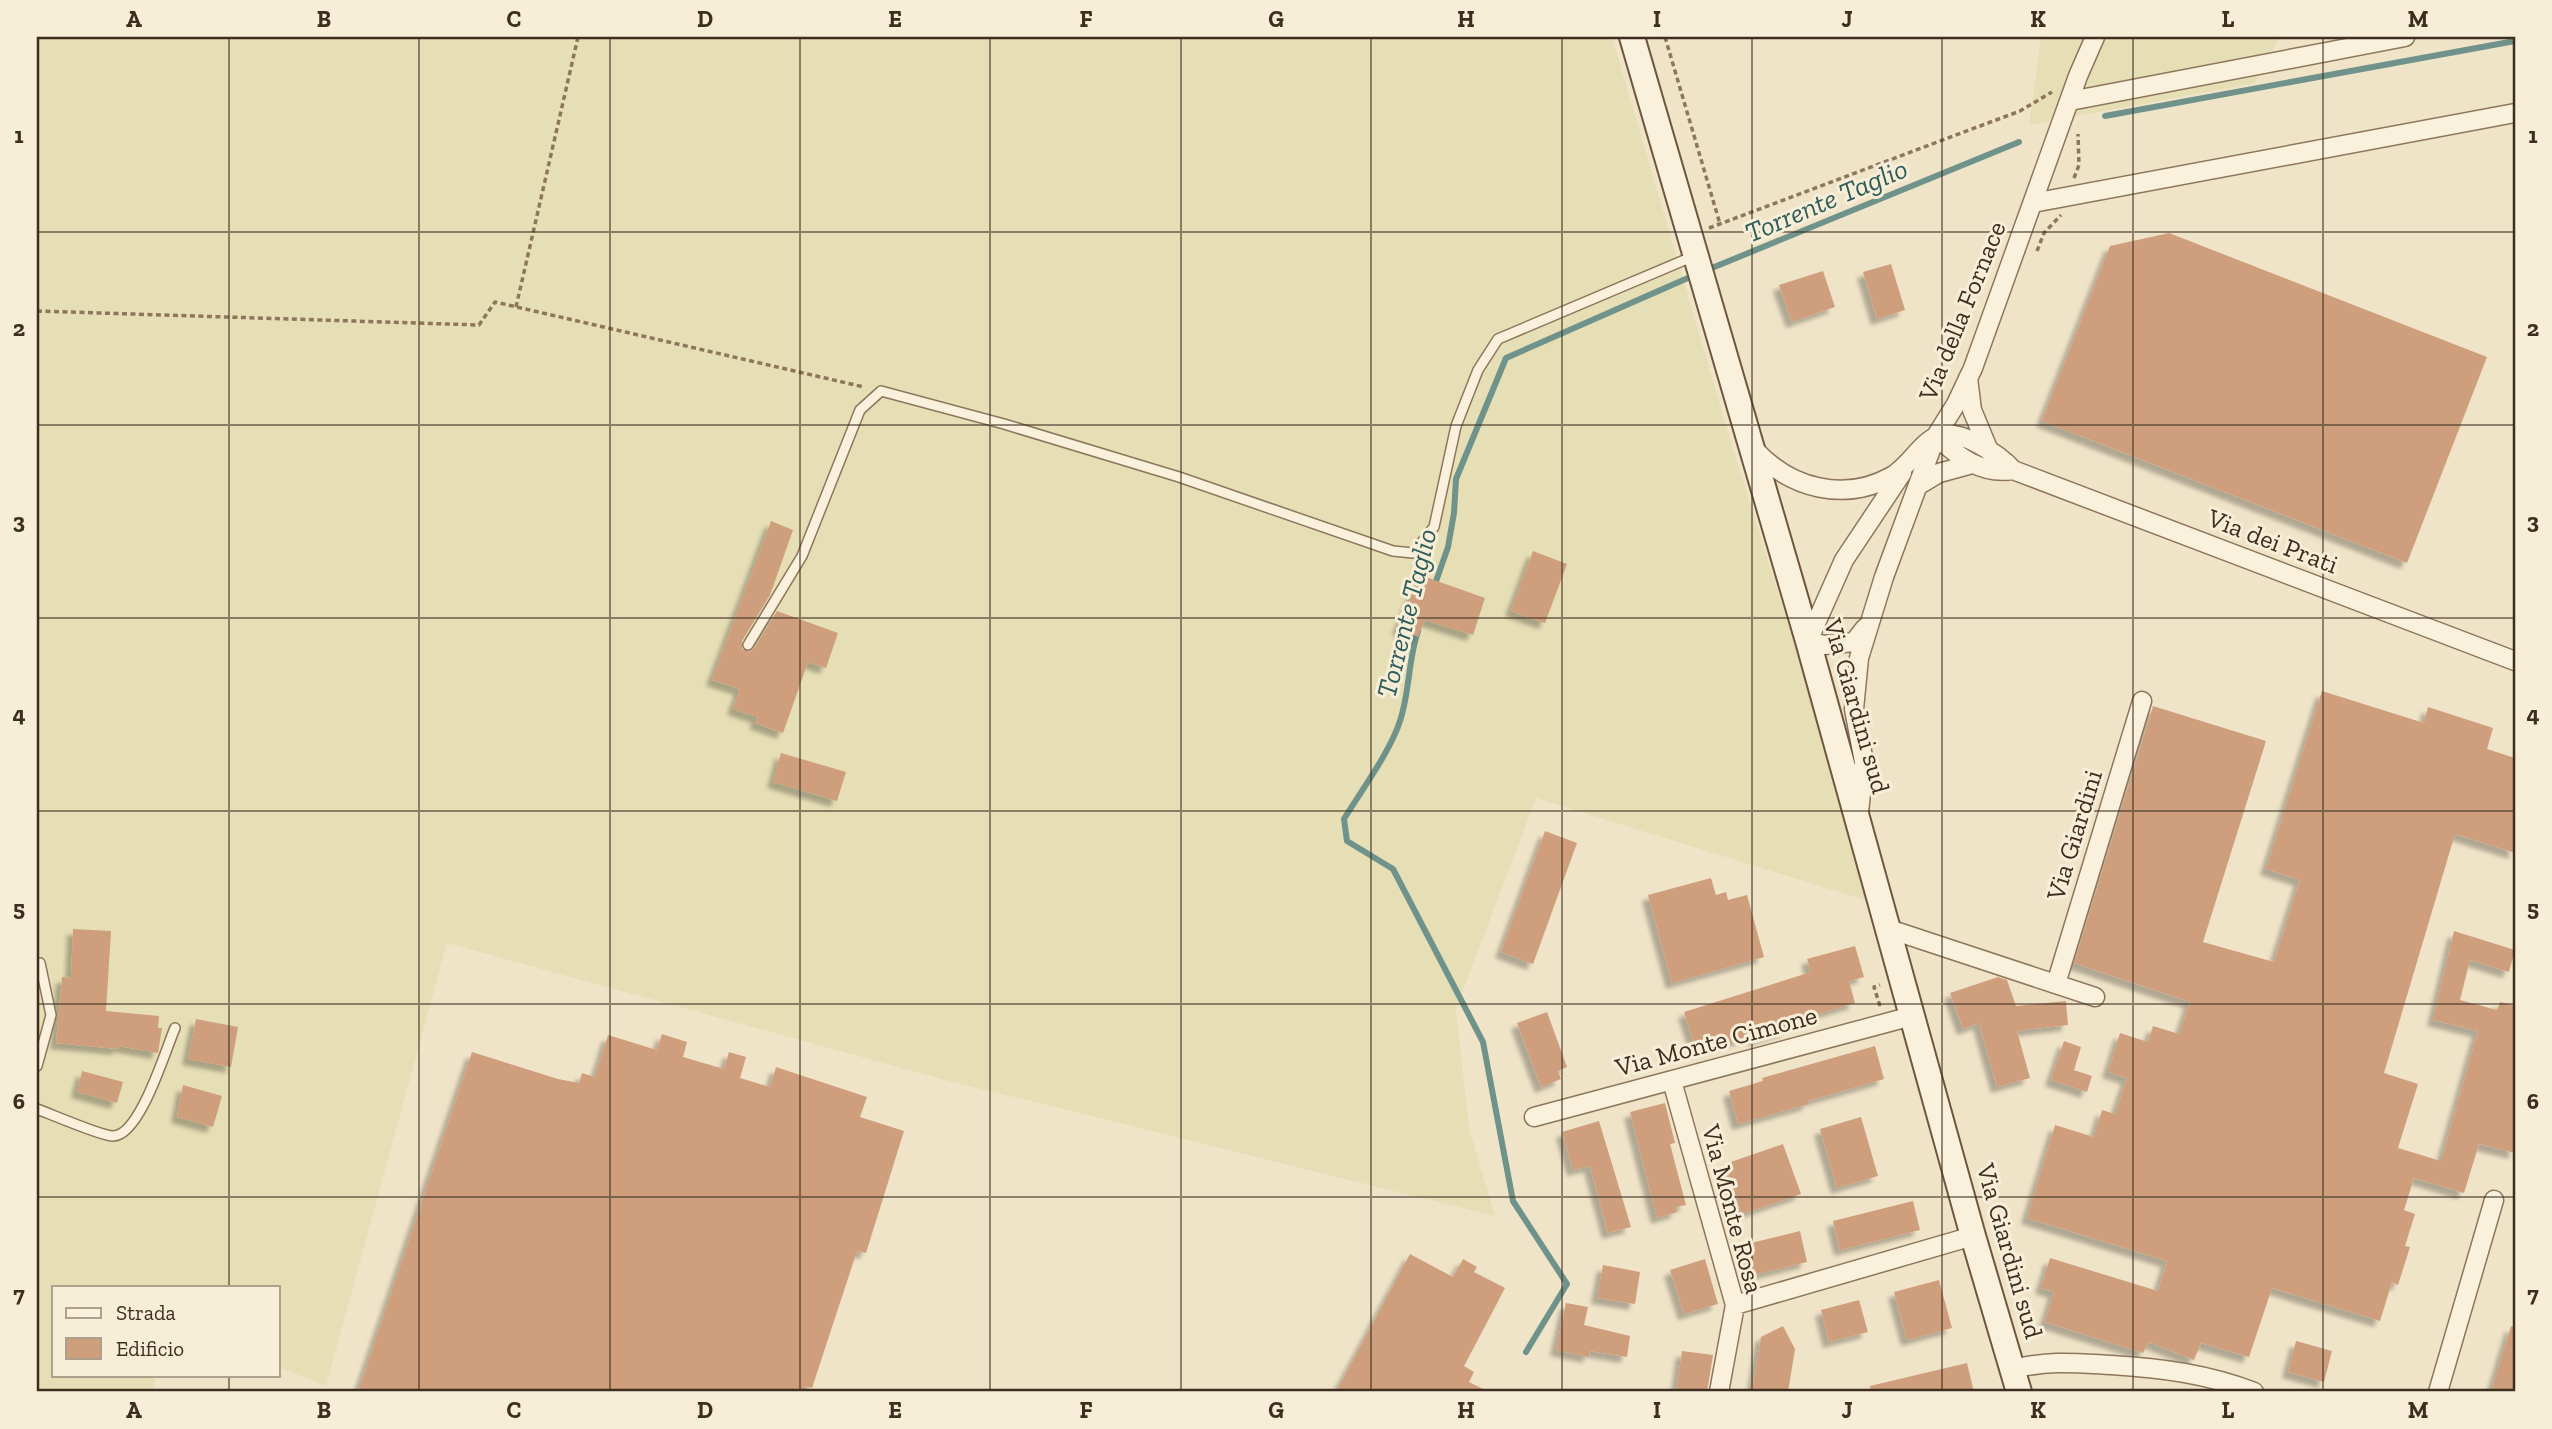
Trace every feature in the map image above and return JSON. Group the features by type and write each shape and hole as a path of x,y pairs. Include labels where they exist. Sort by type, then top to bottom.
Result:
{"main road":[{"name":"Via Giardini sud","path":"1632,37 1808,641 1973,1236 2017,1380"}],"street":[{"name":"Via della Fornace","path":"1936,436 1968,378 2074,100 2078,76 2095,37"},
{"path":"2074,100 2405,37"},
{"path":"2033,203 2515,113"},
{"path":"1968,378 1972,410 1989,451"},
{"path":"1751,446 1782,474 1820,489 1837,491 1872,485 1894,475 1936,436 1962,437 2004,460 2013,470 1999,473 1972,464 1936,436"},
{"path":"1858,820 1864,762 1854,709 1859,658 1869,622 1936,436"},
{"path":"1869,622 1854,642 1824,645 1808,641 1844,559 1866,523 1915,456"},
{"path":"1919,485 1938,473 1972,464"},
{"name":"Via dei Prati","path":"2013,470 2515,661"},
{"name":"Via Giardini","path":"2056,984 2142,701"},
{"path":"1889,929 2095,997"},
{"name":"Via Monte Cimone","path":"1534,1117 1912,1016"},
{"name":"Via Monte Rosa","path":"1672,1081 1735,1305 1718,1392"},
{"path":"2438,1392 2494,1200"},
{"path":"1735,1305 1973,1236"},
{"path":"2017,1380 2055,1361 2155,1367 2221,1379 2254,1392"}],"lane":[{"path":"748,645 802,556 860,410 881,391 1004,424 1180,477 1393,551 1413,553 1434,527 1456,426 1478,370 1498,339 1699,266"},
{"path":"37,1066 51,1014 40,963"},
{"path":"37,1109 112,1136 126,1132 140,1114 175,1028"}],"path":[{"path":"516,307 578,37"},
{"path":"1665,37 1720,224 2020,111 2078,76"},
{"path":"2035,258 2044,233 2059,219 2079,164 2074,100"},
{"path":"37,311 479,325 495,303 881,391"}],"shaded area":[{"path":"37,37 1612,37 1730,439 1822,733 1865,900 1536,798 1456,1009 1469,1128 1495,1216 949,1081 447,943 326,1386 280,1368 280,1286 52,1286 52,1376 157,1376 151,1392 37,1392"},
{"path":"2041,37 2280,37 2255,83 2029,125"}],"building":[{"path":"2169,233 2487,357 2407,563 2042,421 2110,246"},
{"path":"1891,264 1905,310 1877,319 1863,272"},
{"path":"1823,271 1835,307 1792,322 1779,285"},
{"path":"771,521 793,530 770,595 742,641 742,649 749,652 754,649 777,611 838,633 826,668 808,662 783,733 755,723 758,717 733,709 740,689 712,680"},
{"path":"1533,551 1567,564 1545,623 1511,611"},
{"path":"1420,575 1485,598 1473,635 1425,620 1418,637 1398,629"},
{"path":"2322,691 2424,723 2428,707 2493,728 2487,749 2515,758 2515,853 2455,834 2384,1073 2418,1084 2398,1148 2441,1161 2478,1031 2433,1020 2454,931 2515,950 2509,972 2470,960 2460,1000 2497,1010 2500,1002 2515,1006 2515,1153 2479,1144 2464,1193 2414,1178 2404,1210 2415,1214 2405,1246 2410,1247 2398,1285 2392,1282 2380,1321 2272,1288 2249,1357 2201,1343 2194,1360 2149,1342 2143,1353 2045,1322 2054,1292 2041,1288 2050,1258 2158,1291 2167,1261 2027,1218 2055,1125 2094,1137 2102,1110 2115,1114 2127,1078 2108,1072 2120,1033 2148,1042 2153,1026 2179,1034 2190,1002 2074,963 2153,706 2266,741 2203,942 2274,962 2300,880 2266,869"},
{"path":"781,753 846,772 837,801 773,782"},
{"path":"1545,831 1577,843 1533,964 1501,952"},
{"path":"1711,878 1716,895 1726,892 1728,900 1747,895 1764,957 1672,983 1648,895"},
{"path":"73,929 111,931 106,1011 159,1016 158,1028 162,1028 158,1053 119,1046 118,1049 56,1043 62,977 71,978"},
{"path":"1855,946 1864,977 1849,981 1855,1003 1785,1024 1787,1030 1754,1040 1753,1035 1697,1052 1684,1012 1811,972 1807,959"},
{"path":"1998,977 2007,980 2016,1006 2066,1001 2068,1025 2017,1031 2030,1078 1997,1087 1979,1023 1963,1029 1950,993"},
{"path":"1547,1012 1567,1067 1558,1071 1561,1079 1541,1087 1517,1023"},
{"path":"196,1019 238,1027 231,1067 188,1059"},
{"path":"662,1034 687,1042 683,1057 724,1069 729,1052 746,1057 740,1078 770,1087 776,1067 867,1097 860,1117 904,1131 866,1253 857,1251 812,1388 804,1386 803,1392 358,1392 472,1052 579,1083 582,1073 595,1077 608,1035 657,1050"},
{"path":"2064,1041 2081,1047 2074,1070 2092,1076 2087,1092 2051,1080"},
{"path":"1875,1046 1884,1079 1738,1124 1729,1091 1763,1081 1762,1078"},
{"path":"82,1071 123,1082 117,1103 77,1092"},
{"path":"183,1085 222,1096 213,1127 177,1117"},
{"path":"1665,1103 1675,1143 1670,1144 1686,1205 1676,1207 1677,1212 1657,1218 1630,1112"},
{"path":"1861,1117 1878,1176 1837,1188 1820,1129"},
{"path":"1599,1121 1631,1227 1608,1233 1590,1166 1573,1170 1562,1132"},
{"path":"1783,1144 1801,1194 1742,1214 1725,1164"},
{"path":"1913,1201 1920,1230 1840,1250 1833,1221"},
{"path":"1800,1231 1807,1262 1754,1275 1747,1244"},
{"path":"1410,1254 1453,1277 1463,1259 1477,1267 1474,1272 1505,1288 1464,1366 1474,1372 1469,1382 1489,1392 1336,1392"},
{"path":"1705,1259 1718,1304 1684,1314 1670,1270"},
{"path":"1603,1265 1640,1272 1635,1304 1597,1298"},
{"path":"1939,1280 1952,1328 1907,1340 1894,1292"},
{"path":"1859,1300 1868,1332 1829,1342 1821,1310"},
{"path":"1566,1303 1588,1307 1584,1325 1630,1336 1627,1357 1590,1351 1589,1357 1556,1350"},
{"path":"1783,1326 1795,1349 1788,1392 1752,1392 1761,1337"},
{"path":"2511,1326 2515,1327 2515,1392 2491,1392"},
{"path":"2296,1341 2332,1351 2324,1382 2288,1372"},
{"path":"1682,1351 1713,1355 1707,1392 1676,1392"},
{"path":"1967,1363 1974,1392 1871,1392 1870,1386"}],"waterway":[{"name":"Torrente Taglio","path":"2105,116 2515,41"},
{"name":"Torrente Taglio","path":"1707,270 2019,142"},
{"name":"Torrente Taglio","path":"1434,587 1448,547 1456,479 1506,358 1697,274"},
{"name":"Torrente Taglio","path":"1418,631 1400,721 1382,758 1344,819 1347,841 1393,869 1483,1042 1513,1201 1567,1284 1526,1352"}]}
